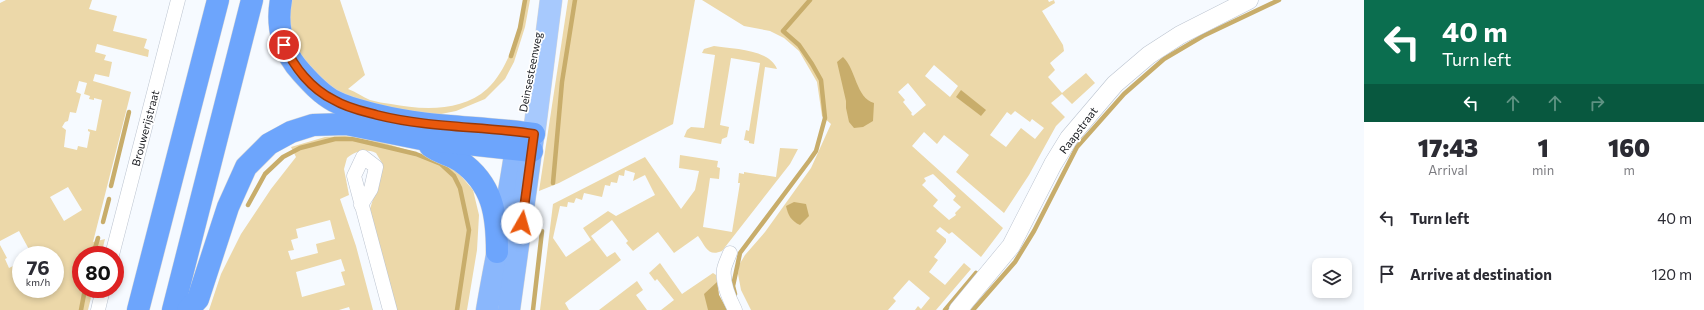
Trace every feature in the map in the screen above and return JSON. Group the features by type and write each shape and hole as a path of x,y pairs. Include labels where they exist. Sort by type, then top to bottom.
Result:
{"highway":[{"path":"138,310 218,0"},
{"path":"173,310 252,0"},
{"path":"281,0 280,27 284,45 289,56 296,68 312,84 334,100 362,111 415,123 525,142"},
{"path":"188,310 198,299 228,207 240,178 246,167 269,144 279,137 301,128 334,123 421,139 525,142"},
{"path":"421,139 432,148 460,161 471,170 484,185 492,204 497,226 497,252"},
{"name":"Deinsesteenweg","path":"487,310 497,252 525,142"},
{"name":"Deinsesteenweg","path":"509,310 525,142"}],"main road":[{"name":"Deinsesteenweg","path":"525,142 543,0"},
{"name":"Deinsesteenweg","path":"525,142 551,0"}],"street":[{"name":"Brouwerijstraat","path":"114,246 178,0"},
{"name":"Raapstraat","path":"958,310 1011,246 1053,164 1069,138 1115,84 1148,55 1180,34 1249,0"},
{"path":"361,205 390,310"},
{"path":"730,253 724,268 724,277 726,288 735,310"},
{"path":"98,310 101,298"}],"shaded area":[{"path":"6,0 92,0 89,9 117,16 113,31 147,39 144,48 149,50 148,57 97,44 95,52 106,55 104,60 112,62 109,77 95,74 93,81 131,92 93,242 105,239 103,246 72,246 72,298 91,298 88,310 0,310 0,245 7,258 5,259 9,268 12,266 12,298 64,298 64,246 27,246 19,231 0,241 0,3","holes":["79,81 87,83 84,94 90,96 89,99 94,100 94,98 102,100 96,131 88,129 90,132 87,148 78,146 77,150 64,147 66,130 62,127 65,122 68,121 70,112 76,113 81,94 76,92","68,187 82,210 64,221 50,197"]},
{"path":"290,0 340,0 365,75 348,89 370,100 403,106 428,108 466,102 487,89 495,81 502,71 512,48 520,23 524,0 530,0 525,27 514,62 505,79 485,99 456,111 436,115 417,115 336,93 300,61 288,29"},
{"path":"568,0 695,0 673,124 559,183 539,191"},
{"path":"702,0 1048,0 1049,2 1054,0 1055,3 1042,11 1063,45 1064,51 1050,63 1055,70 1048,77 1062,93 1086,73 1095,83 1072,104 1062,94 1051,103 1065,117 1056,126 1029,175 1004,213 956,172 969,155 944,135 937,144 924,132 912,146 1003,228 981,257 952,232 949,234 940,227 936,231 946,239 946,242 934,257 938,260 929,272 945,285 964,263 971,269 936,310 915,310 918,306 921,309 930,298 909,280 893,298 896,301 888,310 751,310 741,290 738,274 739,265 745,255 765,232 811,168 831,124 822,116 817,82 799,51 784,38 770,31 744,26","holes":["934,65 958,86 950,97 925,76","908,83 926,105 913,116 903,102 905,100 898,92","1015,111 1030,122 1032,119 1044,128 1035,139 1021,128 1006,147 990,135 1007,112 1011,115","933,174 956,196 953,200 961,207 955,213 956,215 949,220 933,206 938,200 922,185 926,181 924,178"]},
{"path":"714,46 740,49 759,54 773,62 777,69 765,67 754,144 744,140 746,130 749,131 760,63 731,58 720,125 729,127 727,137 722,139 721,144 684,137 687,130 691,127 704,128 715,55 702,53 704,49"},
{"path":"843,57 851,69 863,95 874,103 873,121 863,127 854,128 849,122 837,62"},
{"path":"961,90 986,110 981,116 956,97"},
{"path":"345,136 378,141 444,161 455,169 473,190 479,215 477,250 467,310 393,310 370,209 382,170 382,163 376,153 372,151 364,151 357,152 347,158 344,169 349,195 340,199 356,246 373,310 350,310 349,307 339,310 209,310 221,274 241,234 271,189 296,157 291,147 325,137","holes":["330,220 335,239 316,244 318,253 291,260 288,251 294,250 291,240 298,238 296,229","341,259 345,271 341,272 345,285 302,297 296,272"]},
{"path":"780,148 798,149 790,164 722,251 717,253 710,252 698,236 674,253 658,232 633,251 626,243 628,241 612,220 591,236 607,257 615,252 621,260 565,303 569,310 540,310 553,204 645,157 681,209 695,190 699,171 679,168 680,155 718,161 717,167 720,168 719,179 710,178 703,227 732,232 740,183 738,183 739,173 744,174 744,172 776,177","holes":["625,170 635,173 633,181 645,175 655,195 616,216 608,211 583,228 591,240 566,257 553,238 560,206 567,207 568,202 574,203 576,198 582,200 584,193 602,197 605,185 610,186 611,182 617,183 619,175 624,176"]},
{"path":"794,202 806,204 809,216 800,225 792,220 786,206"},
{"path":"660,263 682,294 713,273 716,275 719,295 727,310 661,310 674,300 657,279 655,281 649,273"},
{"path":"637,281 643,290 636,295 647,310 599,310"},
{"path":"717,282 719,295 727,310 708,310 704,294"}],"waterway":[{"path":"511,56 520,28 525,0"},
{"path":"553,183 562,82 575,0"},
{"path":"735,294 733,286 740,253 816,151 825,118 821,80 799,45 783,31 810,0"},
{"path":"973,310 1015,262 1034,231 1077,147 1124,94 1164,59 1203,36 1279,0"},
{"path":"111,186 129,112"},
{"path":"248,205 265,174 283,157 300,148 335,139 353,139 416,154 441,164 454,176 460,188 469,230 457,310"},
{"path":"103,222 109,199"},
{"path":"533,310 542,231"},
{"path":"96,246 98,238"},
{"path":"945,310 976,273"},
{"path":"81,310 83,298"}],"route":[{"path":"284,45 296,68 312,84 322,93 348,107 395,120 415,123 534,134 522,223"}]}
